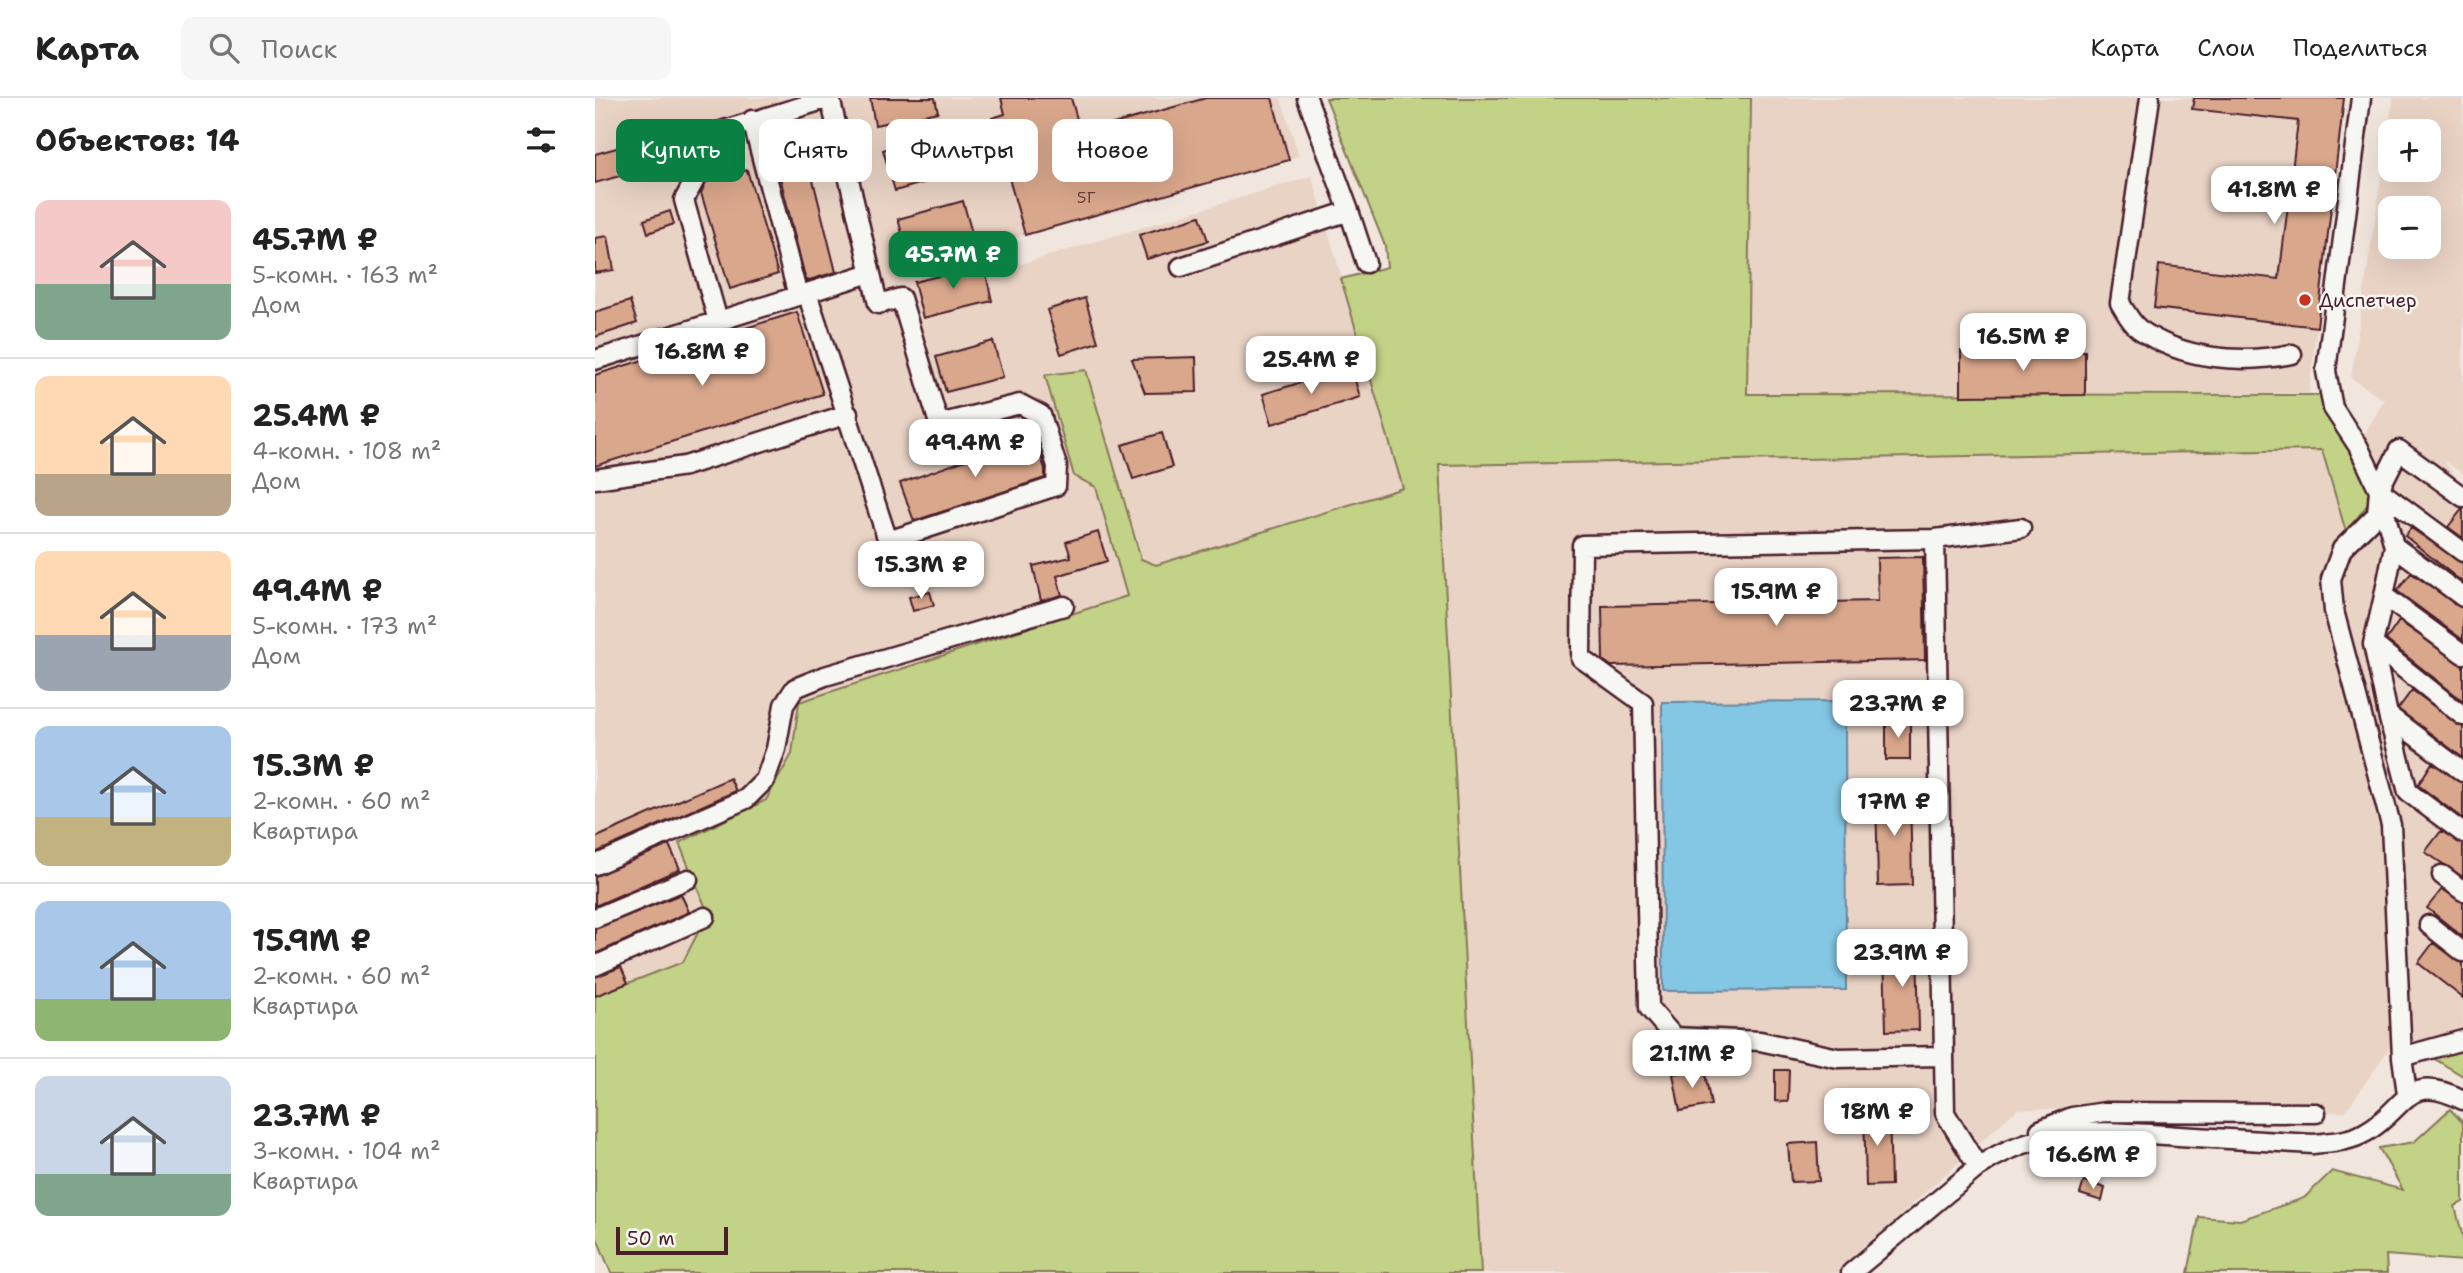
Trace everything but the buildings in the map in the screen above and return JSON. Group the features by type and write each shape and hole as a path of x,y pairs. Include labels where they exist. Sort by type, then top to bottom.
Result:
{"street":[{"path":"718,321 684,200 721,131 752,120 830,98 878,304 901,298 939,424 1020,404 1041,415 1057,466 1056,486 888,541 848,414 802,294 752,120"},
{"path":"1307,98 1366,262"},
{"path":"2150,98 2120,303 2137,328 2198,355 2251,361 2292,354"},
{"path":"2361,98 2326,371 2333,408 2358,446 2379,491 2393,546 2373,644 2388,715 2409,792 2463,833"},
{"path":"1181,267 1349,211"},
{"path":"595,360 870,272"},
{"path":"595,480 685,466 848,414"},
{"path":"2407,1094 2402,1057 2391,825 2334,611 2331,579 2342,549 2377,513 2379,491 2399,450 2463,497"},
{"path":"2379,491 2463,552"},
{"path":"1943,1056 1838,1058 1760,1041 1674,1037 1649,1009 1643,703 1581,659 1582,545 1935,539 2021,528"},
{"path":"1935,539 1945,1113 1977,1167"},
{"path":"2393,546 2463,597"},
{"path":"2383,596 2463,654"},
{"path":"595,865 746,799 765,780 776,750 784,705 795,688 825,676 1064,606"},
{"path":"2373,644 2463,716"},
{"path":"2388,715 2463,772"},
{"path":"2442,875 2463,891"},
{"path":"595,918 688,879"},
{"path":"595,966 705,918"},
{"path":"2430,925 2463,952"},
{"path":"2402,1057 2463,1040"},
{"path":"1851,1273 1977,1167 1999,1153 2027,1141 2094,1130 2313,1144 2344,1141 2368,1132 2407,1094 2430,1089 2447,1092 2463,1100"},
{"path":"2027,1141 2046,1126 2072,1117 2105,1112 2316,1113"}],"shaded area":[{"path":"595,98 1281,98 1299,156 1004,241 1015,266 1312,176 1403,488 1156,565 1142,559 1086,370 1045,375 1074,476 1096,486 1127,596 799,702 792,754 766,800 679,844 708,913 683,962 595,996"},
{"path":"1751,98 2344,98 2309,393 1746,394"},
{"path":"2393,98 2463,98 2463,474 2442,459 2463,487 2463,1046 2433,1058 2393,1043 2345,1112 2017,1109 1837,1273 1481,1273 1439,465 2323,450 2347,531 2358,446 2384,400 2351,378 2378,198 2378,259 2441,259 2441,196 2378,196 2380,182 2441,182 2441,119 2390,119"}],"green space":[{"path":"1326,98 1751,98 1747,394 2333,395 2379,490 2346,532 2322,450 1439,465 1481,1273 611,1273 595,1233 595,996 683,962 708,913 679,843 766,800 792,754 799,702 1127,596 1096,487 1074,476 1045,375 1086,370 1141,559 1156,565 1403,488 1341,279 1387,267 1385,246"},
{"path":"2463,1047 2463,1076 2433,1058"},
{"path":"2450,1109 2463,1123 2463,1202 2455,1206 2463,1238 2463,1261 2386,1255 2387,1273 2188,1273 2199,1217 2240,1220 2304,1198 2332,1171 2403,1190 2379,1148 2414,1142"}],"water":[{"path":"1845,701 1846,990 1663,991 1662,702"}],"place":[{"name":"Диспетчер","path":"2305,300"}]}
